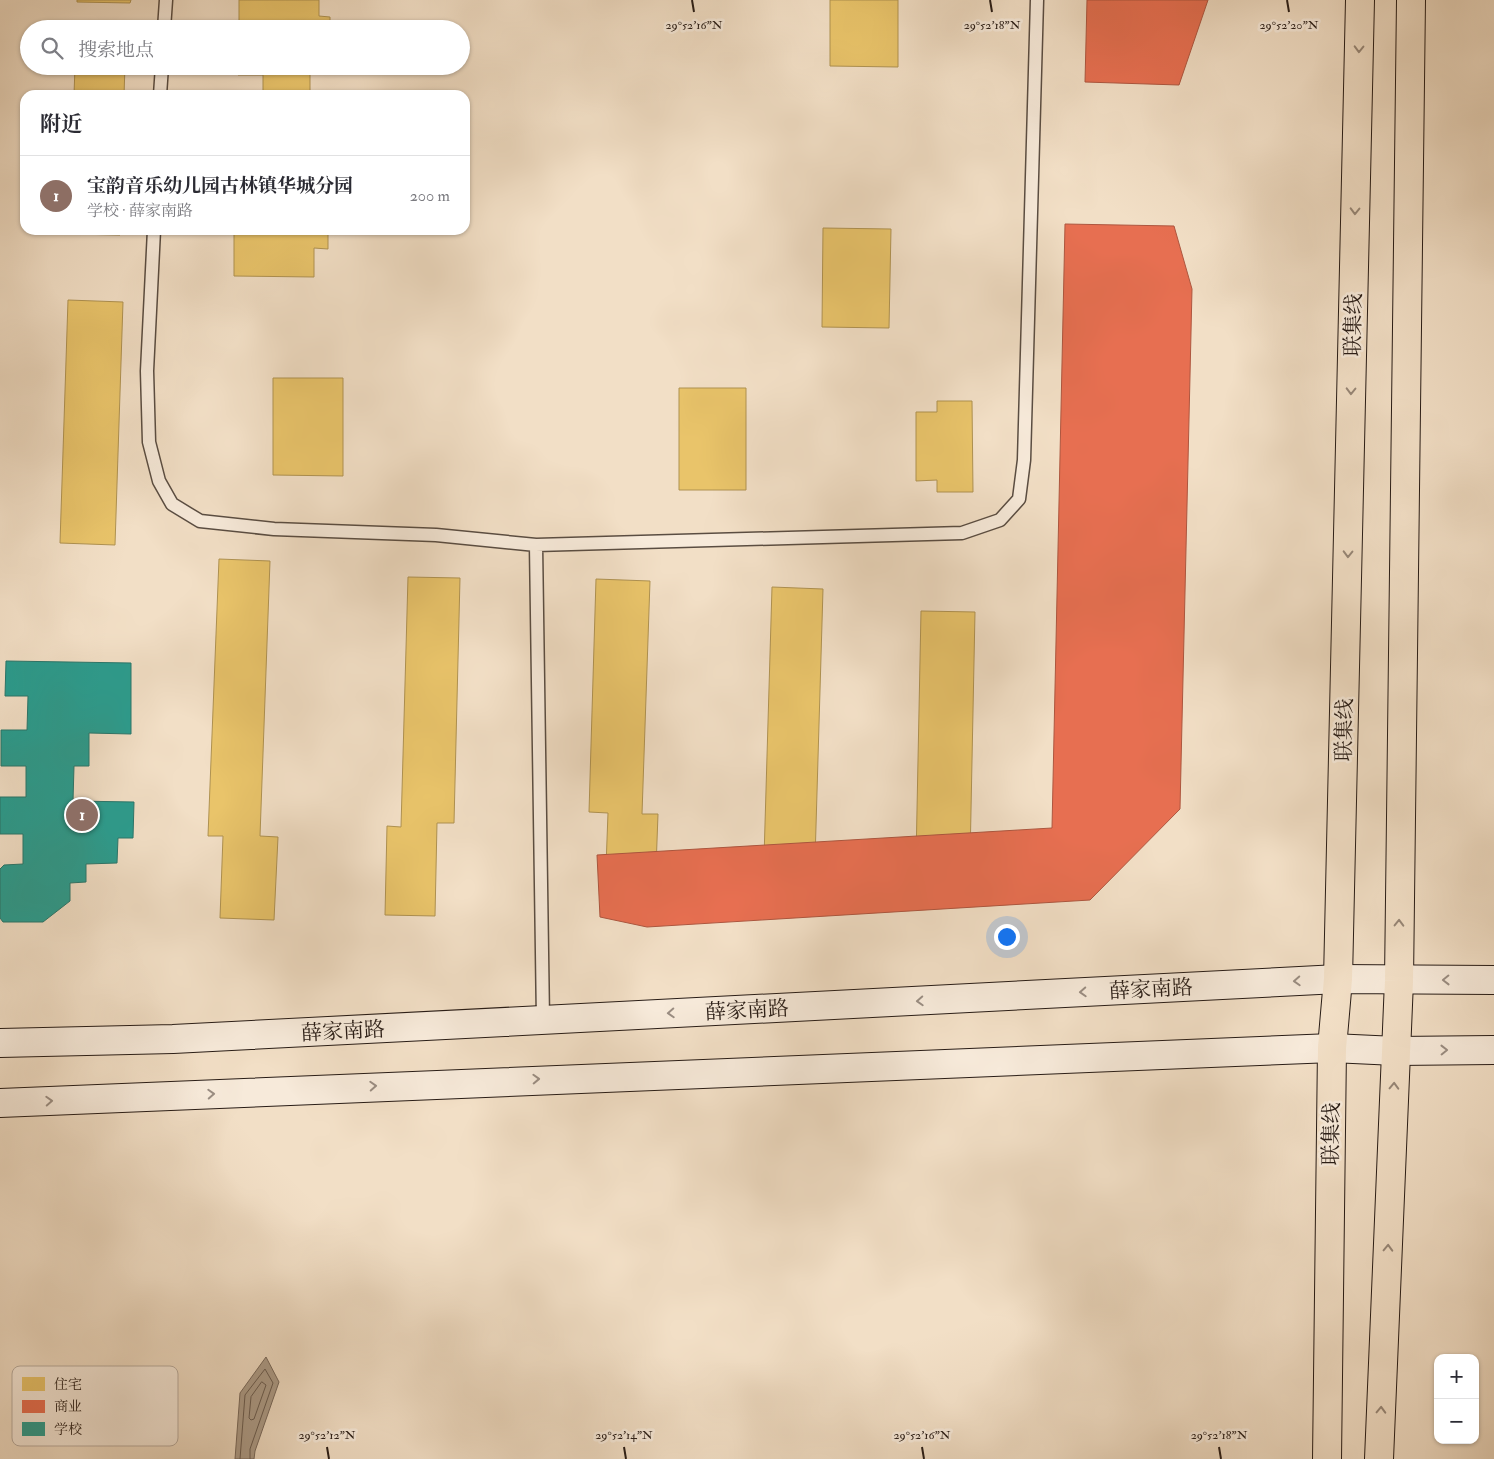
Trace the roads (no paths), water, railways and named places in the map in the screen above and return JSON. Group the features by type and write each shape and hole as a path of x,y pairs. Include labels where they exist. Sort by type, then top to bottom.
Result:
{"main road":[{"name":"联集线","path":"1327,1459 1332,1048 1338,979 1360,0"},
{"path":"1379,1459 1398,981 1411,0"},
{"name":"薛家南路","path":"0,1043 172,1040 1338,979 1398,981 1494,980"},
{"path":"0,1103 1332,1048 1396,1051 1494,1050"}],"lane":[{"path":"165,20 166,0"},
{"path":"154,235 147,371 149,442 159,482 172,504 200,521 274,528 436,534 536,545 962,533 1000,520 1019,499 1024,460 1037,0"},
{"path":"160,90 161,75"},
{"path":"536,545 542,1020"}],"water":[{"path":"266,1357 279,1382 255,1451 254,1459 235,1459 240,1393"}],"place":[{"name":"宝韵音乐幼儿园古林镇华城分园","path":"82,815"}]}
